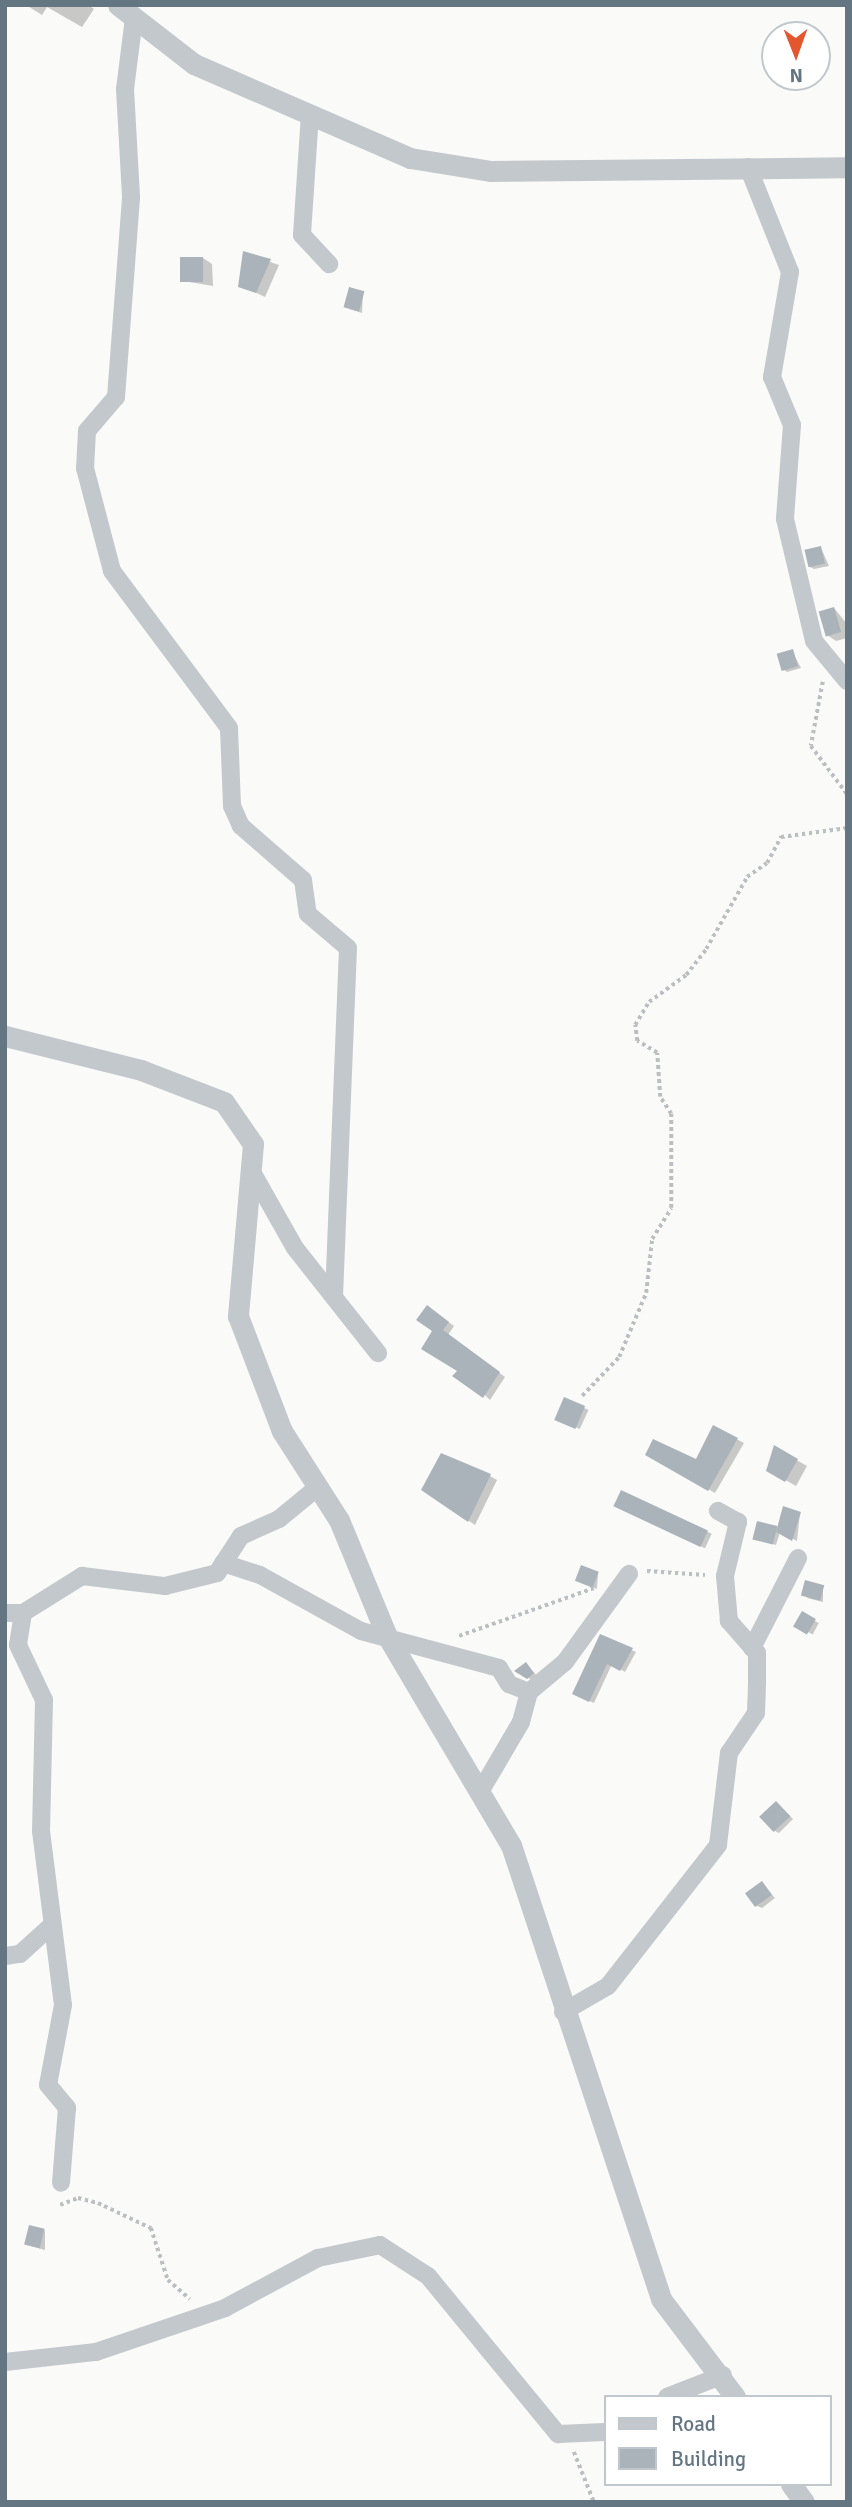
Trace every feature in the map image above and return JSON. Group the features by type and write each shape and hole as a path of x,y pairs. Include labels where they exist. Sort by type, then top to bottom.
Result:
{"street":[{"path":"126,11 194,64 410,158 490,171 847,167"},
{"path":"126,11 125,89 131,198 116,397 87,431 85,468 112,571 229,728 232,806 241,826 303,880 308,914 348,948 334,1295"},
{"path":"310,114 302,235 329,264"},
{"path":"748,167 790,272 772,377 792,425 785,519 814,640 847,681"},
{"path":"5,1036 141,1070 224,1102 253,1143 238,1316 282,1431 318,1487 386,1634 511,1844 563,2012 661,2300 723,2375 734,2395"},
{"path":"252,1172 295,1248 378,1353"},
{"path":"61,2183 67,2108 48,2085 63,2005 41,1831 44,1700 18,1645 14,1613 82,1576 165,1587 217,1573 241,1536 279,1520 318,1487"},
{"path":"718,1511 738,1522 727,1569 729,1621 752,1648"},
{"path":"563,2012 608,1986 718,1845 729,1753 756,1713 752,1648 798,1558"},
{"path":"223,1563 260,1575 345,1625 386,1634 499,1668 509,1684 529,1692"},
{"path":"480,1792 521,1722 529,1692 565,1662 629,1574"},
{"path":"5,1956 20,1954 52,1925"},
{"path":"5,2362 96,2352 209,2313 318,2258 380,2245 428,2276 558,2434 604,2432"},
{"path":"672,2395 723,2375"},
{"path":"792,2486 804,2502"}],"path":[{"path":"830,660 811,746 847,794"},
{"path":"582,1396 619,1357 646,1293 652,1239 671,1208 671,1114 660,1097 657,1053 637,1041 635,1025 649,1002 699,958 747,877 767,863 781,837 847,828"},
{"path":"430,1648 629,1574 655,1569 704,1575 727,1569"},
{"path":"60,2205 78,2198 98,2203 151,2228 168,2280 209,2313"},
{"path":"558,2434 585,2471 594,2502"}],"building":[{"path":"243,251 271,259 256,293 238,287"},
{"path":"180,257 203,257 203,282 180,282"},
{"path":"349,287 364,291 359,311 344,307"},
{"path":"821,546 825,564 808,567 804,550"},
{"path":"834,607 841,632 826,636 819,611"},
{"path":"793,649 798,666 782,671 777,654"},
{"path":"427,1305 449,1322 443,1330 500,1372 483,1398 452,1376 457,1371 421,1349 432,1331 416,1320"},
{"path":"564,1397 585,1406 575,1429 554,1420"},
{"path":"713,1425 738,1438 708,1491 645,1455 653,1439 696,1459"},
{"path":"774,1445 798,1459 785,1482 766,1471"},
{"path":"441,1453 491,1474 468,1522 421,1490"},
{"path":"621,1490 708,1531 700,1547 613,1506"},
{"path":"783,1506 801,1512 792,1541 776,1532"},
{"path":"757,1521 777,1526 773,1545 752,1539"},
{"path":"581,1565 599,1572 593,1588 575,1581"},
{"path":"805,1580 824,1585 820,1601 801,1595"},
{"path":"802,1611 816,1619 807,1635 793,1627"},
{"path":"600,1634 633,1648 620,1671 607,1664 589,1702 572,1694"},
{"path":"526,1662 534,1673 527,1679 514,1671"},
{"path":"776,1801 790,1816 774,1832 759,1817"},
{"path":"762,1881 772,1895 755,1907 745,1893"},
{"path":"29,2225 45,2229 40,2248 24,2244"}]}
